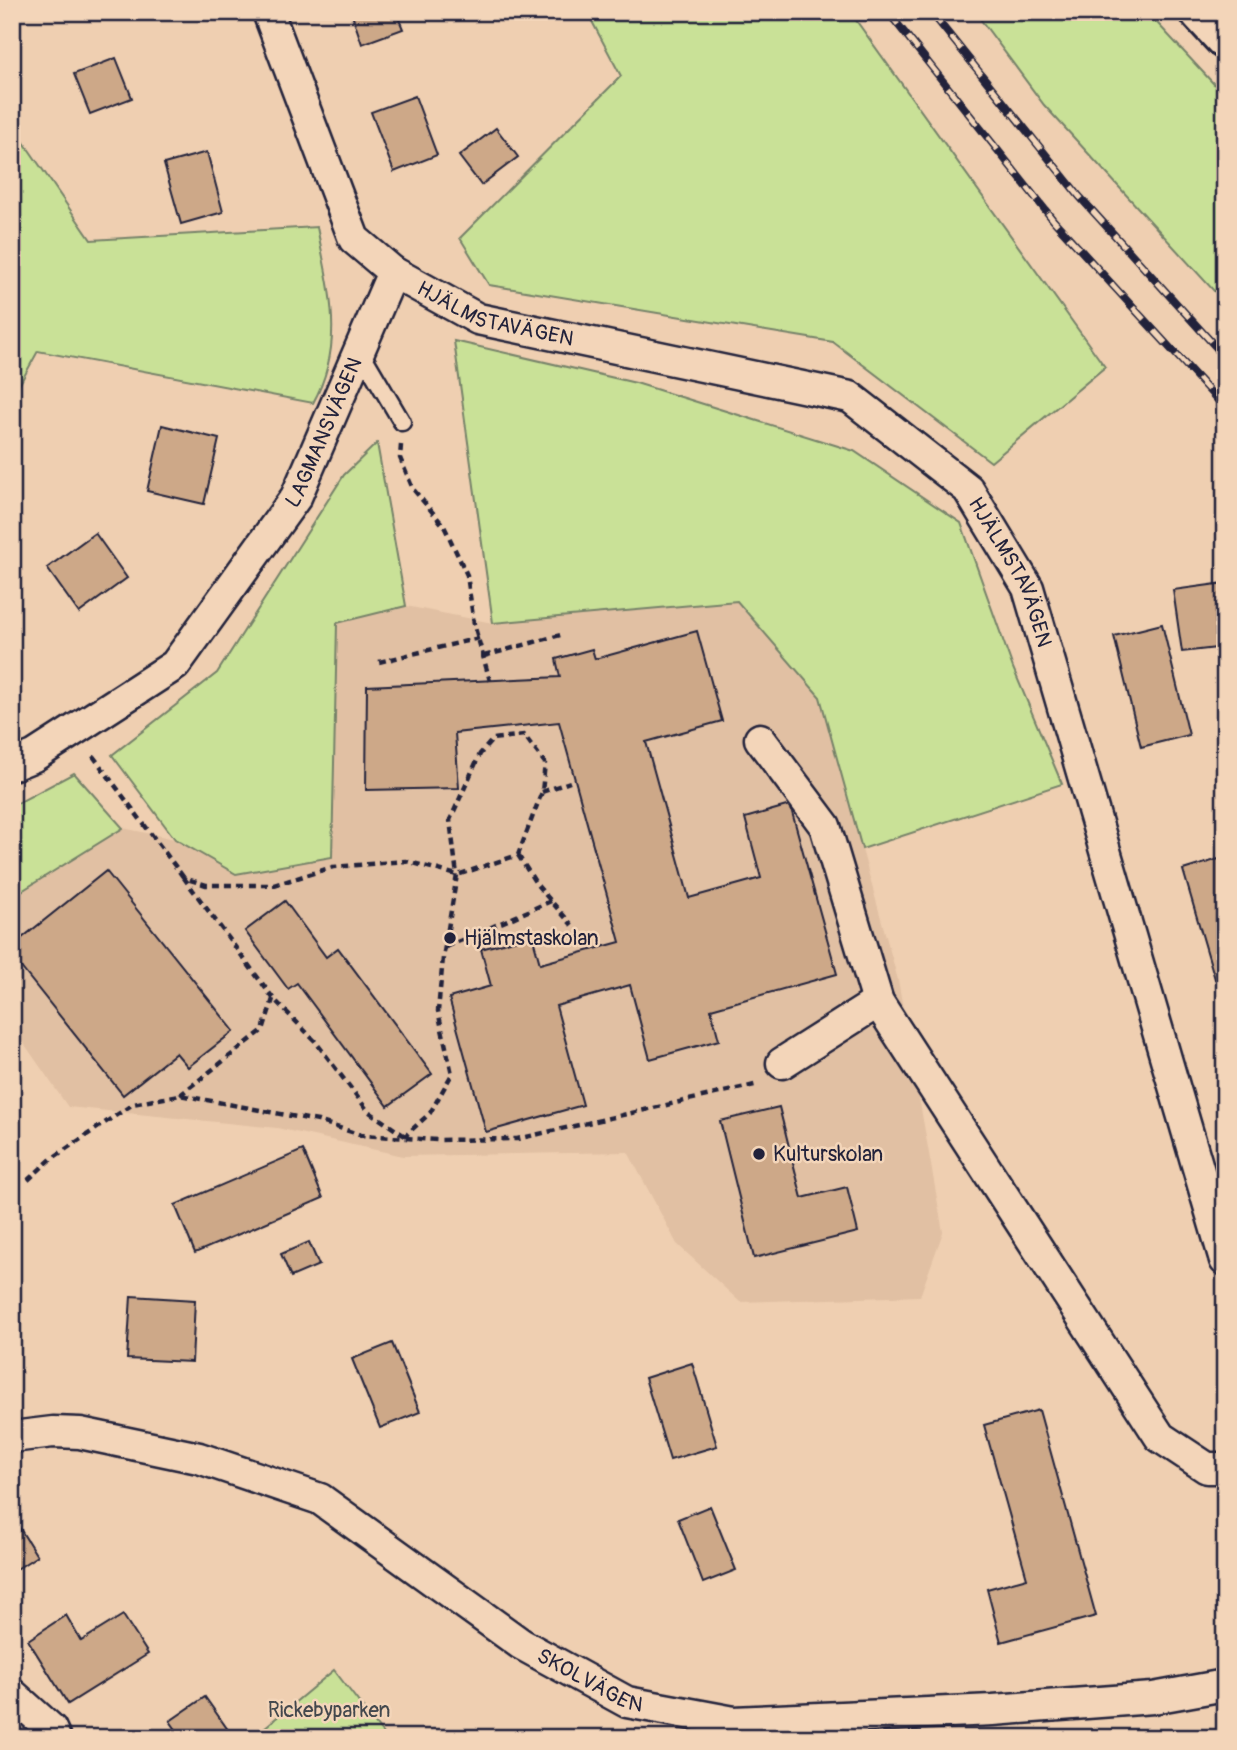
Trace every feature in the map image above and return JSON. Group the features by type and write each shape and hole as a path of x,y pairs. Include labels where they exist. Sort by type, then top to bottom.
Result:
{"main road":[{"path":"1200,12 1225,39"}],"street":[{"path":"268,12 354,239 393,272"},
{"name":"LAGMANSVÄGEN","path":"12,765 34,756 175,665 296,497 393,272"},
{"name":"HJÄLMSTAVÄGEN","path":"393,272 478,319 850,397 968,489 1028,588 1225,1260"},
{"path":"760,738 825,826 877,1002 1160,1437 1207,1468 1225,1468"},
{"path":"782,1063 877,1002"},
{"name":"SKOLVÄGEN","path":"12,1437 53,1432 80,1433 198,1458 320,1499 521,1644 627,1702 734,1722 993,1710 1153,1698 1225,1685"},
{"path":"12,1694 51,1729 55,1738"}],"lane":[{"path":"359,349 402,422"}],"path":[{"path":"402,422 400,458 413,489 444,526 467,575 490,681"},
{"path":"484,656 564,634"},
{"path":"379,662 479,638"},
{"path":"76,729 273,998 315,1041 368,1111 405,1136"},
{"path":"405,1136 430,1113 452,1074 438,1011 457,875 450,821 480,754 493,738 494,729"},
{"path":"184,878 206,885 274,886 333,867 407,861 457,875 517,855 542,792 545,763 524,735 493,738"},
{"path":"542,792 570,782"},
{"path":"517,855 572,925"},
{"path":"445,947 551,901"},
{"path":"180,1095 263,1030 273,998"},
{"path":"28,1180 51,1159 133,1104 180,1095 318,1121 361,1135 437,1140 517,1139 652,1107 756,1087 782,1063"}],"shaded area":[{"name":"Hjälmstaskolan","path":"737,601 820,697 898,980 943,1232 920,1296 740,1302 677,1244 628,1152 403,1156 277,1128 68,1107 12,1026 12,897 123,828 175,839 236,874 332,857 337,623 406,606 493,623"}],"green space":[{"path":"587,12 850,12 1105,367 991,462 833,342 489,285 460,238 621,76"},
{"path":"975,12 1147,12 1225,96 1225,303 1044,105"},
{"path":"12,125 91,240 317,227 330,295 332,338 323,381 313,403 38,351 12,398"},
{"path":"454,341 636,383 854,451 961,523 1013,668 1062,784 862,849 820,697 737,601 493,623"},
{"path":"377,443 406,606 337,623 332,857 236,874 175,839 112,755 217,673 344,475"},
{"path":"74,773 123,828 12,897 12,806"},
{"name":"Rickebyparken","path":"334,1670 386,1738 252,1738"}],"building":[{"path":"351,12 396,12 403,29 362,44"},
{"path":"116,58 132,98 90,114 74,74"},
{"path":"415,96 437,155 394,172 371,112"},
{"path":"496,128 518,157 481,185 459,156"},
{"path":"207,152 223,212 181,224 164,164"},
{"path":"162,425 219,439 204,504 147,491"},
{"path":"95,533 127,578 79,613 47,568"},
{"path":"1225,583 1225,647 1182,652 1173,590"},
{"path":"1162,624 1189,735 1141,747 1114,636"},
{"path":"697,631 722,721 646,742 689,898 761,878 745,818 790,805 837,974 711,1009 719,1040 650,1059 630,985 556,1006 583,1105 486,1132 449,998 491,986 481,949 532,935 540,964 620,942 559,722 455,733 459,788 366,790 367,686 560,677 556,659 592,649 595,659"},
{"path":"1225,857 1225,976 1215,979 1183,870"},
{"path":"106,871 234,1031 188,1067 176,1053 123,1095 12,956 12,946"},
{"path":"285,901 326,957 338,948 432,1074 388,1106 297,983 288,989 245,931"},
{"name":"Kulturskolan","path":"779,1107 802,1198 847,1187 858,1232 754,1258 720,1121"},
{"path":"303,1150 323,1198 195,1253 175,1205"},
{"path":"309,1242 319,1265 291,1277 281,1254"},
{"path":"131,1296 195,1300 192,1362 127,1359"},
{"path":"392,1343 420,1412 380,1428 352,1359"},
{"path":"692,1363 717,1446 670,1460 645,1378"},
{"path":"1039,1410 1096,1616 1001,1642 987,1589 1027,1578 984,1425"},
{"path":"710,1506 736,1570 703,1583 678,1519"},
{"path":"12,1516 37,1556 12,1572"},
{"path":"66,1615 81,1641 123,1615 148,1654 68,1704 28,1640"},
{"path":"205,1697 232,1738 182,1738 170,1721"}],"railway":[{"path":"888,12 1054,221 1225,408"},
{"path":"931,12 1079,196 1225,357"}],"place":[{"name":"Hjälmstaskolan","path":"450,938"},
{"name":"Kulturskolan","path":"759,1154"}]}
